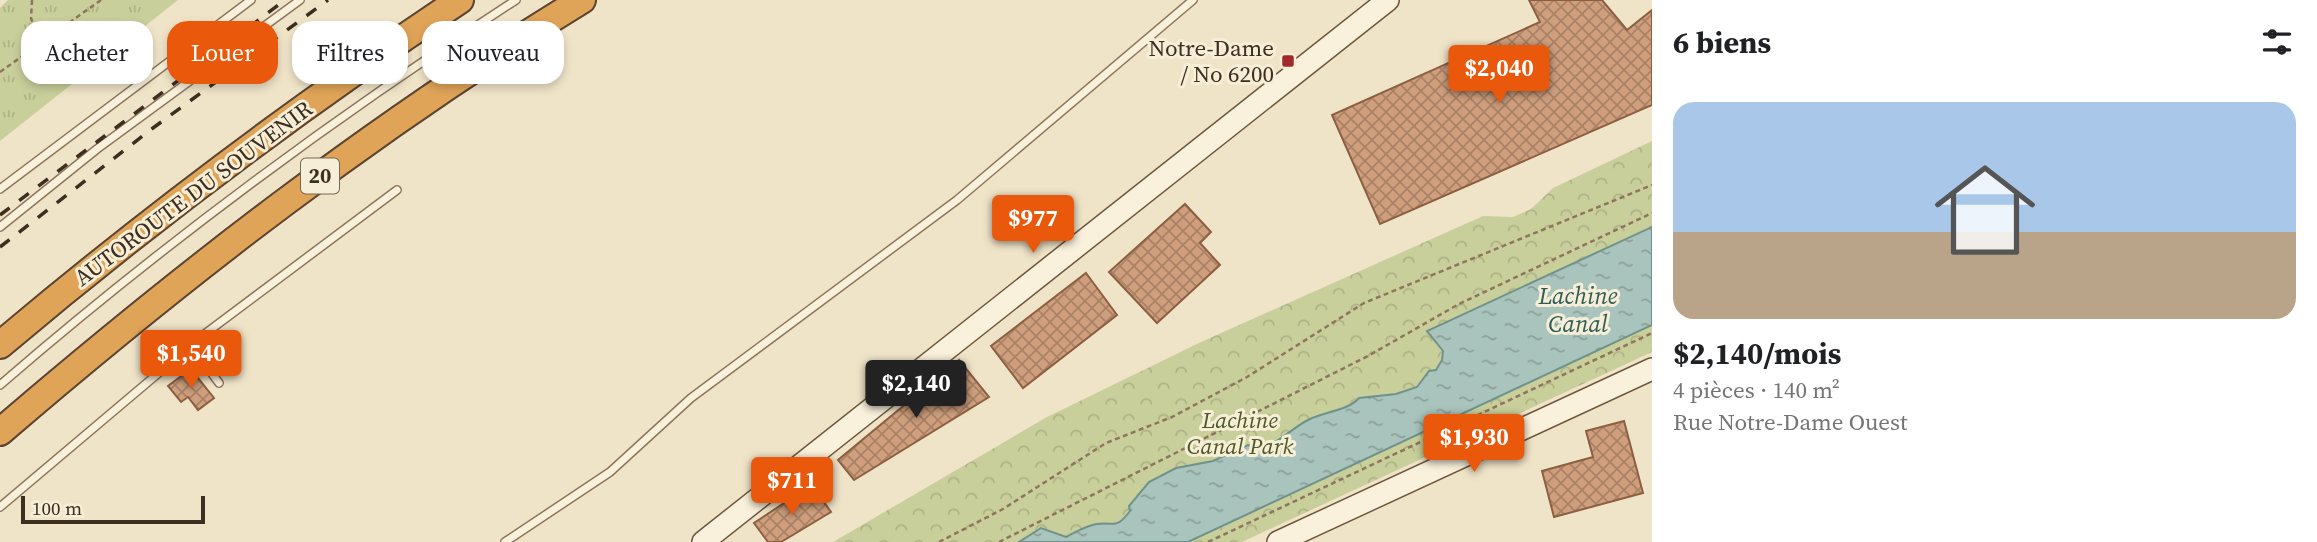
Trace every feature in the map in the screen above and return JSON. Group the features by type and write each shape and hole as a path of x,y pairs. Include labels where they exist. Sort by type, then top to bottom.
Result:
{"highway":[{"name":"AUTOROUTE DU SOUVENIR","path":"0,345 187,194 347,76 460,0"},
{"name":"20","path":"0,432 70,371 209,259 341,161 582,0"},
{"path":"0,443 70,371"}],"main road":[{"path":"703,542 1388,0"},
{"path":"1278,542 1652,369"}],"lane":[{"path":"0,189 251,0"},
{"path":"0,227 97,149 300,0"},
{"path":"0,385 131,277 254,182 393,82 516,0"},
{"path":"505,542 610,472 691,398 957,201 1193,0"},
{"path":"0,507 191,345 397,190"},
{"path":"191,345 219,383"}],"path":[{"path":"32,0 32,21"},
{"path":"72,21 101,0"},
{"path":"0,72 21,58"},
{"path":"939,542 1003,509 1106,443 1186,411 1247,377 1364,303 1652,185"},
{"path":"999,542 1368,356 1459,304 1652,213"},
{"path":"1208,542 1652,333"}],"green space":[{"path":"8,0 178,0 151,21 21,21 21,84 72,84 0,141 0,8"},
{"name":"Lachine Canal Park","path":"1652,141 1652,352 1242,542 833,542 1047,417 1201,342 1483,216 1513,217 1531,209 1553,188"}],"water":[{"name":"Lachine Canal","path":"1652,227 1652,325 1188,542 1019,542 1041,528 1066,537 1093,525 1117,523 1130,511 1129,506 1149,482 1176,468 1213,461 1248,445 1257,448 1266,446 1310,419 1343,408 1359,398 1396,394 1417,387 1429,371 1436,370 1442,360 1443,351 1427,331"}],"building":[{"path":"1529,0 1602,0 1627,30 1652,10 1652,105 1380,224 1332,115 1540,22"},
{"path":"1185,204 1211,232 1200,243 1220,265 1157,323 1109,272"},
{"path":"1086,273 1117,315 1023,388 991,346"},
{"path":"959,360 989,397 854,480 838,460"},
{"path":"191,369 214,398 198,410 188,397 181,402 168,386"},
{"path":"1624,421 1643,493 1554,517 1542,471 1593,457 1586,431"},
{"path":"799,493 821,498 831,512 781,542 768,542 754,523"}],"railway":[{"path":"0,215 285,0"},
{"path":"0,247 153,128 328,0"}],"place":[{"name":"Notre-Dame / No 6200","path":"1288,61"}]}
